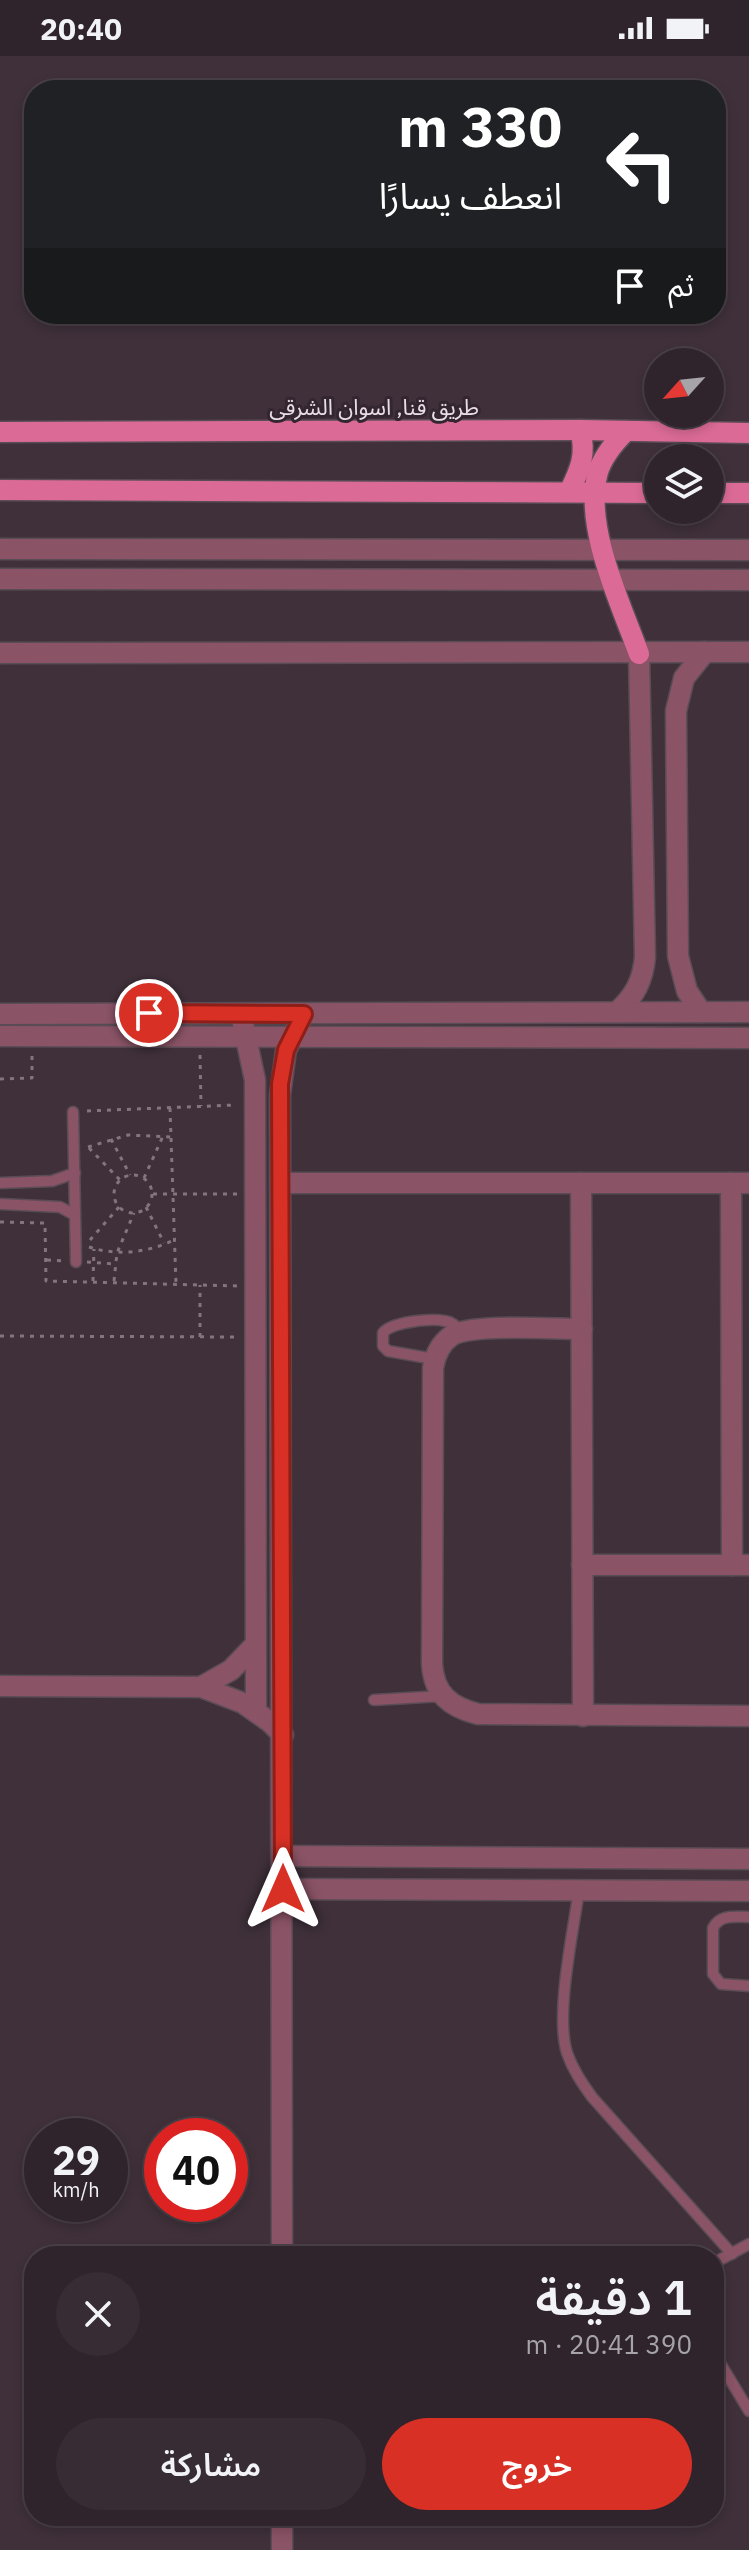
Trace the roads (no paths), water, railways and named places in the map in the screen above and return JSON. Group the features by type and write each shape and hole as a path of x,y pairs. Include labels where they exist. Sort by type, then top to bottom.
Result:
{"main road":[{"name":"طريق قنا, اسوان الشرقى","path":"0,432 580,430 749,433"},
{"path":"569,492 582,465 584,453 580,430"},
{"path":"626,431 603,461 595,493 604,550 639,654"},
{"path":"0,490 644,493"},
{"path":"724,493 749,493"}],"street":[{"path":"0,549 749,550"},
{"path":"0,579 749,580"},
{"path":"701,1012 682,980 678,956 676,711 684,678 705,652"},
{"path":"0,653 749,652"},
{"path":"617,1012 635,993 641,981 645,957 639,654"},
{"path":"0,1014 749,1012"},
{"path":"239,1013 254,1066 255,1104 256,1711"},
{"path":"282,2246 280,1084 290,1036 304,1014"},
{"path":"0,1036 749,1038"},
{"path":"281,1183 740,1183 741,1565 582,1565"},
{"path":"581,1183 583,1716"},
{"path":"582,1329 461,1331 443,1342 434,1359 432,1664 442,1696 452,1705 478,1714 749,1716"},
{"path":"201,1687 231,1670 255,1645"},
{"path":"0,1686 201,1687 229,1696 256,1711 283,1735"},
{"path":"282,1856 749,1859"},
{"path":"283,1889 749,1891"},
{"path":"282,2526 282,2550"}],"lane":[{"path":"73,1112 76,1262"},
{"path":"0,1183 52,1181 75,1173"},
{"path":"0,1204 60,1207 75,1215"},
{"path":"434,1359 388,1351 383,1346 383,1333 393,1325 440,1320 455,1325 461,1331"},
{"path":"374,1700 442,1696"},
{"path":"579,1890 563,2017 565,2043 573,2068 592,2097 732,2254"},
{"path":"749,1917 727,1917 716,1923 713,1928 713,1974 721,1984 749,1986"},
{"path":"724,2258 749,2244"},
{"path":"724,2370 749,2411"}]}
